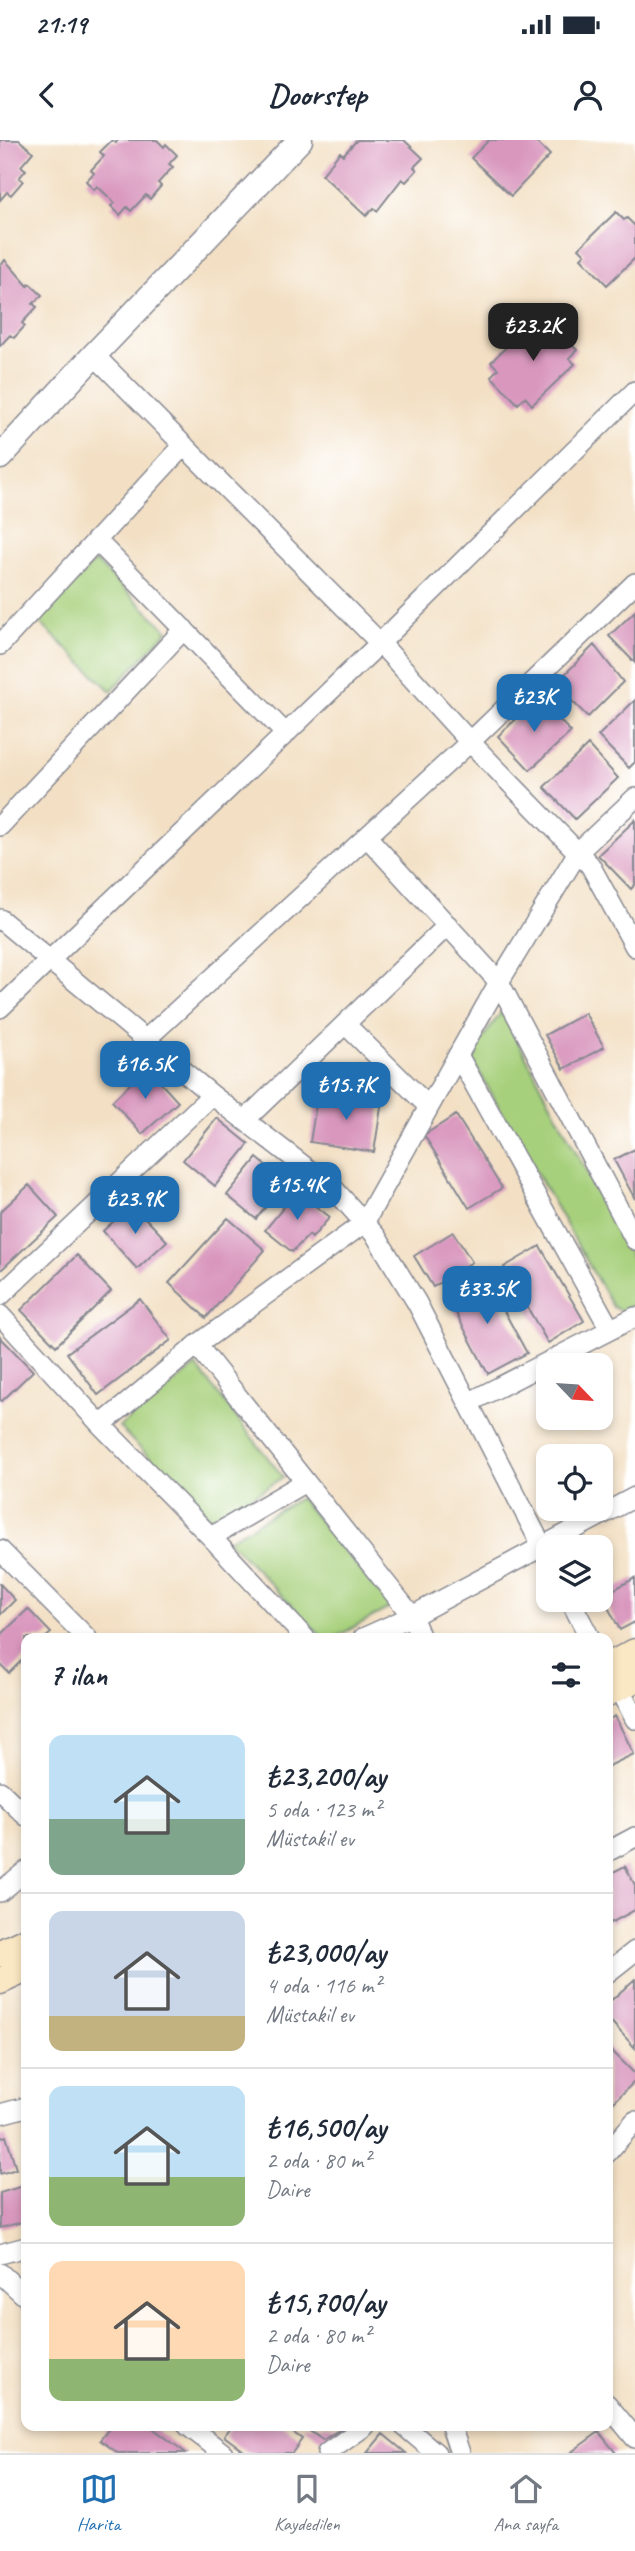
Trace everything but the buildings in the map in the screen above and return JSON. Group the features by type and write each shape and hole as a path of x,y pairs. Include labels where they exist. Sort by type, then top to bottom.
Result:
{"main road":[{"path":"617,1681 635,1652"},
{"path":"0,1953 21,1943"},
{"path":"0,1981 21,1971"}],"street":[{"path":"0,457 300,140"},
{"path":"94,355 380,643 470,742 590,865 635,947"},
{"path":"0,1008 380,643 635,391"},
{"path":"0,645 184,445"},
{"path":"96,540 286,734"},
{"path":"145,1040 470,742 635,583"},
{"path":"0,825 184,629"},
{"path":"101,1426 197,1345 364,1223 499,982 578,852 635,798"},
{"path":"367,837 499,982 635,1240"},
{"path":"0,919 212,1095 335,1190 376,1236 417,1303 536,1535"},
{"path":"245,1120 448,925"},
{"path":"345,1024 429,1107"},
{"path":"458,1055 610,1329"},
{"path":"0,1296 212,1095"},
{"path":"0,1315 101,1426 211,1537 300,1633"},
{"path":"468,1403 635,1317"},
{"path":"197,1345 412,1616 419,1633"},
{"path":"211,1537 306,1482"},
{"path":"574,1535 635,1497"},
{"path":"0,1550 83,1633"},
{"path":"374,1633 536,1557"},
{"path":"576,1612 587,1633"},
{"path":"617,1681 635,1719"},
{"path":"0,1791 21,1810"},
{"path":"613,1850 635,1837"},
{"path":"0,1892 21,1875"},
{"path":"613,1968 635,1951"},
{"path":"0,2114 21,2108"},
{"path":"613,2139 635,2121"},
{"path":"0,2254 21,2248"},
{"path":"0,2273 21,2292"},
{"path":"613,2411 635,2438"},
{"path":"194,2431 223,2453"},
{"path":"327,2453 358,2431"},
{"path":"410,2431 436,2453"},
{"path":"453,2431 460,2453"}],"green space":[{"path":"95,561 168,631 111,691 38,621"},
{"path":"502,1011 635,1264 635,1305 621,1311 613,1307 470,1056"},
{"path":"196,1366 283,1477 213,1521 119,1427"},
{"path":"300,1498 391,1607 343,1633 318,1633 228,1540"}]}
